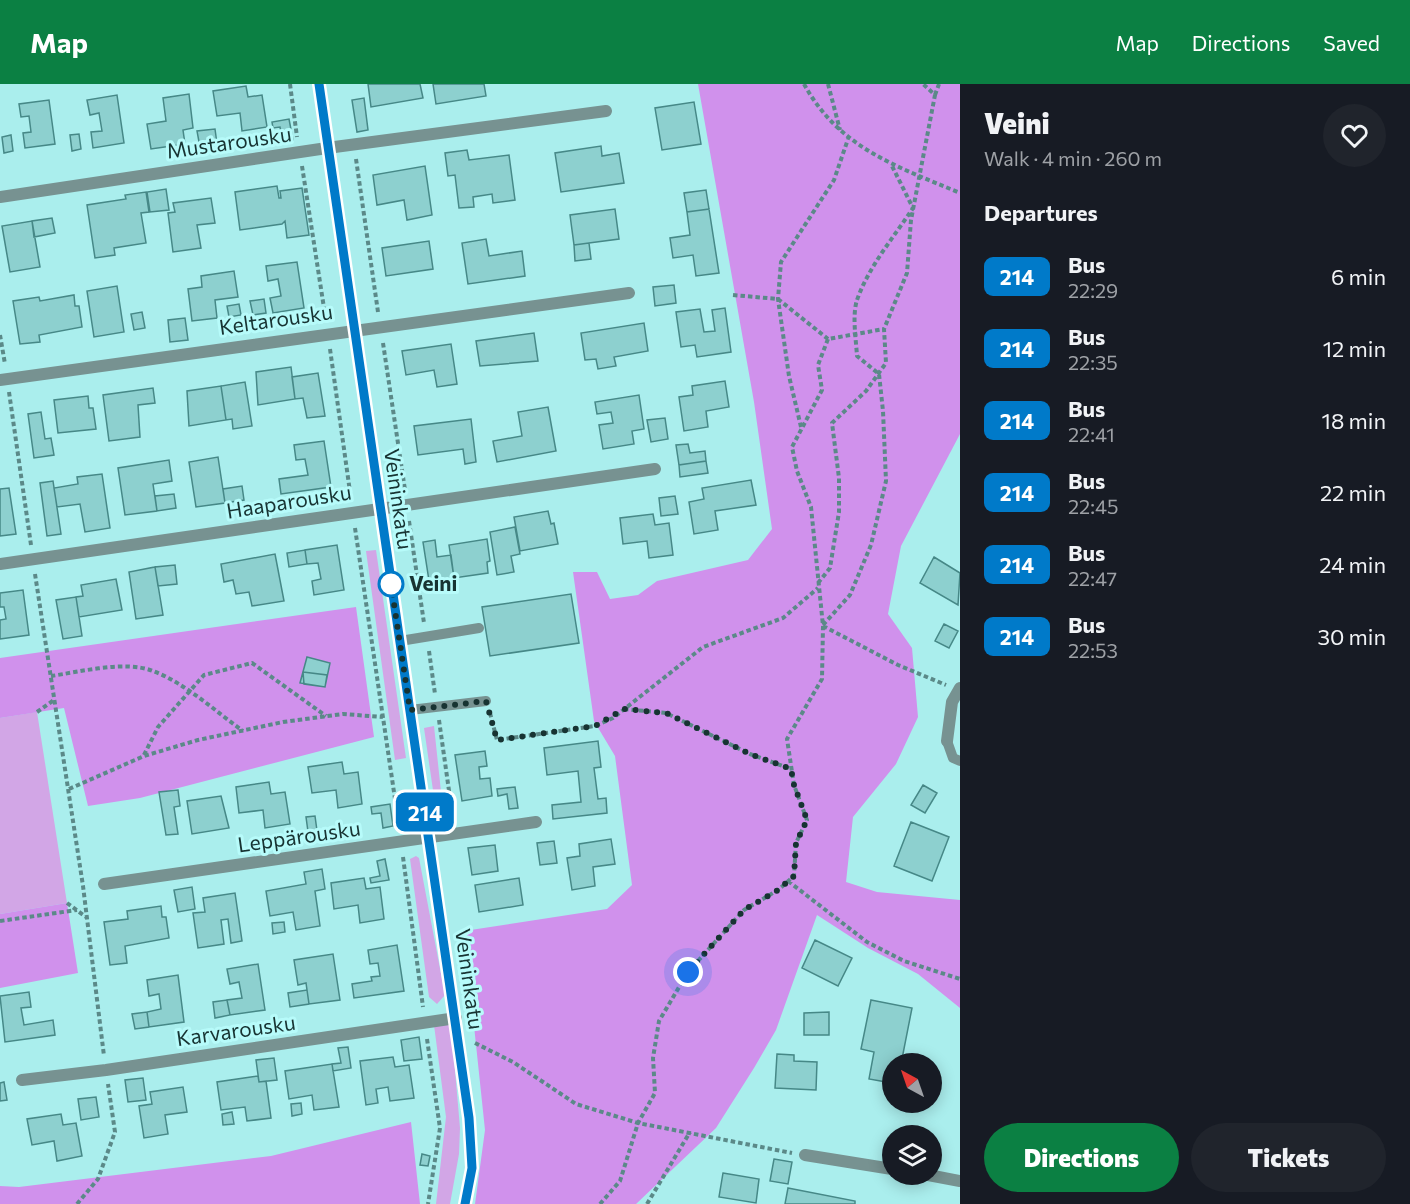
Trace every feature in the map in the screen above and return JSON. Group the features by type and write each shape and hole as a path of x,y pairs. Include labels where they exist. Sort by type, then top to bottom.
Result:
{"street":[{"name":"Veininkatu","path":"319,84 456,1018 469,1118 472,1168 465,1204"},
{"name":"Mustarousku","path":"0,197 327,148 606,111"},
{"name":"Keltarousku","path":"4,379 328,332 629,293"},
{"name":"Haaparousku","path":"0,564 655,469"},
{"path":"947,741 952,702 959,689"},
{"name":"Leppärousku","path":"104,884 536,822"},
{"name":"Karvarousku","path":"21,1080 106,1070 456,1018"},
{"path":"805,1155 882,1167"},
{"path":"942,1178 960,1181"}],"lane":[{"path":"400,641 479,628"},
{"path":"410,710 486,701"},
{"path":"947,741 953,758 960,761"}],"path":[{"path":"290,84 402,842 440,1128 428,1204"},
{"path":"804,84 817,108 848,139 891,164 960,193"},
{"path":"828,84 841,131"},
{"path":"923,84 935,95"},
{"path":"486,701 497,740 595,726 624,709 703,647 783,618 818,585 830,568 839,512 839,477 832,423 866,391 886,363 884,329 907,273 913,208 939,84"},
{"path":"802,428 789,376 778,299 782,262 834,180 848,139"},
{"path":"891,164 913,208"},
{"path":"823,626 850,595 871,545 886,481 884,411 879,374 856,356 857,301 874,264 913,208"},
{"path":"733,295 778,299 828,339"},
{"path":"828,339 856,332 884,329"},
{"path":"0,335 4,379 87,918 115,1132 98,1179 77,1204"},
{"path":"600,1204 620,1181 638,1123 655,1093 653,1058 659,1021 688,972 744,910 794,876 796,843 807,820 794,785 787,739 822,679 823,626 811,507 797,471 792,447 822,390 818,365 828,339"},
{"path":"823,626 898,665 959,689"},
{"path":"144,756 158,727 204,675 252,663 327,717"},
{"path":"51,676 118,667 152,670 189,692 243,731"},
{"path":"37,712 54,700"},
{"path":"624,709 666,713 750,754 791,769"},
{"path":"68,790 144,756 198,740 343,714 383,717"},
{"path":"788,881 867,942 904,961 960,979"},
{"path":"67,903 87,918"},
{"path":"0,921 77,910"},
{"path":"458,1034 513,1062 576,1104 638,1123 805,1155"},
{"path":"647,1204 690,1132"}],"shaded area":[{"path":"698,84 960,84 960,434 901,546 888,614 912,648 918,717 896,764 853,817 846,882 877,892 960,900 960,1008 918,974 868,948 817,915 776,1030 754,1068 716,1128 636,1204 475,1204 485,1130 464,931 607,909 632,885 615,756 594,721 573,572 597,572 610,599 638,595 657,581 748,560 772,529 754,402"},
{"path":"376,550 406,758 395,760 366,551"},
{"path":"356,607 374,737 140,798 88,806 64,708 0,718 0,658"},
{"path":"37,712 67,903 0,914 0,718"},
{"path":"434,726 442,801 439,806 435,804 424,728"},
{"path":"416,856 419,858 445,995 437,1004 429,997 410,859"},
{"path":"67,903 78,973 0,988 0,914"},
{"path":"451,1024 460,1128 459,1154 450,1204 436,1204 446,1117 434,1025"},
{"path":"411,1122 420,1204 0,1204 0,1186 19,1187 271,1156"}],"building":[{"path":"368,84 420,84 423,98 371,107"},
{"path":"433,84 484,84 486,96 436,104"},
{"path":"246,86 248,97 262,95 267,127 242,131 240,113 217,116 213,91"},
{"path":"189,94 193,128 183,130 185,144 151,149 147,124 166,121 163,98"},
{"path":"117,95 124,143 93,148 91,132 102,131 99,113 90,115 87,100"},
{"path":"364,98 368,130 357,132 352,100"},
{"path":"49,100 55,144 25,148 23,133 31,132 29,116 21,117 19,104"},
{"path":"694,102 701,144 662,150 655,108"},
{"path":"289,119 293,140 283,142 280,127 273,128 272,122"},
{"path":"215,129 218,151 201,153 197,131"},
{"path":"79,134 81,149 72,151 70,135"},
{"path":"11,135 13,151 4,153 2,137"},
{"path":"601,146 602,156 619,153 624,183 561,192 555,153"},
{"path":"467,150 469,160 509,155 515,200 493,203 492,194 473,197 474,207 459,208 455,175 448,176 445,153"},
{"path":"425,166 432,215 407,220 404,200 377,205 373,175"},
{"path":"277,186 279,198 281,198 280,191 302,188 309,235 287,238 285,221 282,224 240,230 235,192"},
{"path":"166,189 169,210 150,212 147,192"},
{"path":"706,190 709,209 687,212 684,193"},
{"path":"146,192 149,212 141,213 146,243 114,248 115,255 95,258 87,205 126,199 125,195"},
{"path":"211,198 215,223 197,225 201,248 173,252 168,213 175,212 173,203"},
{"path":"615,209 619,239 574,245 570,215"},
{"path":"709,209 719,273 696,276 693,255 673,258 670,238 690,235 687,212"},
{"path":"52,218 55,233 34,237 32,221"},
{"path":"32,221 40,267 10,272 2,226"},
{"path":"486,239 489,256 522,251 525,276 468,284 462,243"},
{"path":"429,241 433,269 386,276 382,248"},
{"path":"589,243 591,259 575,261 574,245"},
{"path":"297,262 304,308 273,313 270,298 281,296 278,279 268,281 266,266"},
{"path":"234,271 238,297 215,300 217,318 192,321 188,289 202,287 201,276"},
{"path":"674,285 676,303 655,306 653,287"},
{"path":"117,286 124,332 94,337 87,291"},
{"path":"74,295 75,306 79,306 82,327 39,335 40,342 20,344 13,301 39,297 40,301"},
{"path":"264,299 266,313 253,315 250,301"},
{"path":"239,304 241,315 229,317 227,306"},
{"path":"725,308 731,352 697,357 695,345 681,347 676,312 700,309 704,332 715,331 712,310"},
{"path":"142,312 145,328 134,330 131,314"},
{"path":"185,318 188,340 170,342 168,320"},
{"path":"644,323 648,351 614,357 616,366 598,369 596,359 585,360 581,333"},
{"path":"534,333 538,361 480,366 476,341"},
{"path":"451,344 457,384 437,387 434,370 406,375 402,351"},
{"path":"291,367 295,399 258,405 256,372"},
{"path":"318,373 325,416 307,418 303,398 295,399 292,377"},
{"path":"725,381 729,407 706,411 708,427 684,431 679,397 693,395 692,386"},
{"path":"245,382 252,426 233,429 232,419 226,420 221,386"},
{"path":"221,386 226,420 189,426 187,391"},
{"path":"153,388 155,403 138,405 140,437 109,441 103,395"},
{"path":"639,395 644,429 632,431 634,444 603,449 599,425 613,423 611,412 597,414 595,402"},
{"path":"88,396 89,408 93,408 96,429 58,433 54,400"},
{"path":"548,407 556,451 497,462 493,441 522,436 518,412"},
{"path":"41,412 45,439 51,438 54,455 34,458 28,414"},
{"path":"665,418 668,439 651,442 647,420"},
{"path":"471,419 476,462 465,464 463,449 418,455 414,426"},
{"path":"324,441 331,487 281,494 279,479 308,475 305,459 296,460 294,445"},
{"path":"688,444 690,453 705,451 706,461 679,465 676,445"},
{"path":"218,457 225,503 196,507 189,462"},
{"path":"169,460 172,481 153,484 157,511 125,515 118,468"},
{"path":"706,461 708,473 680,477 679,465"},
{"path":"102,474 110,528 85,532 80,504 57,507 54,488 78,484 77,477"},
{"path":"751,480 756,505 715,511 718,530 694,534 689,502 704,499 702,488"},
{"path":"53,481 61,534 47,536 40,483"},
{"path":"242,486 244,500 225,503 223,489"},
{"path":"9,488 16,534 0,536 0,489"},
{"path":"174,494 176,508 157,511 155,496"},
{"path":"675,496 678,514 661,516 659,498"},
{"path":"548,511 551,524 554,523 558,544 520,551 514,517"},
{"path":"653,514 655,525 669,523 673,555 649,558 647,541 623,544 620,518"},
{"path":"515,527 520,554 511,556 514,572 497,575 490,532"},
{"path":"487,539 490,561 487,562 488,573 454,578 449,545"},
{"path":"435,540 437,557 451,555 454,578 446,579 447,585 430,587 423,542"},
{"path":"337,545 344,590 314,595 312,581 321,579 318,563 307,564 305,550"},
{"path":"305,550 307,564 289,567 287,553"},
{"path":"275,554 284,601 252,606 249,592 236,594 233,580 224,582 221,564"},
{"path":"934,557 960,573 958,605 920,583"},
{"path":"175,565 177,584 158,586 155,567"},
{"path":"155,567 163,615 136,619 129,572"},
{"path":"116,579 122,610 79,617 76,597 83,596 81,585"},
{"path":"23,590 29,635 0,639 0,620 6,619 4,607 0,607 0,593"},
{"path":"571,594 579,643 490,656 482,607"},
{"path":"76,597 82,636 63,639 56,600"},
{"path":"944,624 958,631 949,648 935,641"},
{"path":"307,657 330,663 325,687 300,683"},
{"path":"303,672 327,675 325,687 304,684"},
{"path":"598,741 601,767 594,768 598,799 606,798 607,813 553,819 552,805 581,802 578,771 547,775 544,748"},
{"path":"485,751 487,766 479,767 480,779 490,778 492,796 462,801 455,755"},
{"path":"342,762 344,774 358,772 362,804 338,808 336,790 312,793 308,767"},
{"path":"269,782 271,794 285,792 290,824 265,828 263,810 239,813 236,787"},
{"path":"923,785 937,793 925,813 911,805"},
{"path":"515,787 518,808 509,809 507,794 498,796 497,789"},
{"path":"178,790 180,806 174,807 178,834 166,835 159,792"},
{"path":"221,796 229,828 192,834 187,801"},
{"path":"390,804 393,826 383,828 381,813 372,814 371,807"},
{"path":"315,816 318,838 309,839 306,817"},
{"path":"911,822 949,837 932,881 894,866"},
{"path":"611,839 615,864 593,867 595,886 572,890 567,858 580,856 579,844"},
{"path":"554,841 557,863 540,865 537,843"},
{"path":"495,845 498,871 472,875 468,848"},
{"path":"385,859 389,880 371,883 370,878 380,876 377,861"},
{"path":"322,869 325,889 315,891 320,926 296,930 293,912 270,916 266,891 306,884 304,872"},
{"path":"364,878 366,889 380,887 384,919 360,923 358,905 334,909 331,883"},
{"path":"519,878 523,905 479,912 475,885"},
{"path":"192,887 195,909 178,912 174,890"},
{"path":"235,893 242,941 231,943 228,919 221,920 224,944 198,948 193,913 205,912 203,898"},
{"path":"161,906 162,917 166,917 169,938 125,946 127,963 110,965 104,922 128,919 127,911"},
{"path":"284,922 285,932 273,934 272,923"},
{"path":"815,940 852,958 838,986 802,968"},
{"path":"397,945 404,991 354,998 352,984 372,981 371,977 380,976 378,963 370,964 368,950"},
{"path":"333,954 340,1000 309,1004 306,983 298,985 294,960"},
{"path":"258,964 265,1010 230,1015 227,1000 242,998 239,982 230,984 227,969"},
{"path":"178,975 184,1022 149,1027 147,1012 161,1009 159,994 149,996 147,980"},
{"path":"307,990 309,1004 290,1007 288,993"},
{"path":"29,992 31,1007 21,1008 24,1025 53,1020 55,1035 5,1042 0,996"},
{"path":"227,1000 230,1015 215,1018 213,1002"},
{"path":"871,1000 912,1008 903,1053 882,1053 882,1081 869,1079 874,1052 861,1049"},
{"path":"147,1012 149,1027 135,1029 132,1014"},
{"path":"829,1012 829,1035 804,1035 804,1013"},
{"path":"419,1037 422,1059 404,1061 401,1040"},
{"path":"348,1047 351,1068 333,1071 332,1064 341,1063 338,1048"},
{"path":"777,1054 794,1055 794,1061 817,1062 816,1090 775,1088"},
{"path":"393,1057 395,1067 409,1065 414,1098 390,1101 388,1087 376,1089 378,1103 366,1105 360,1061"},
{"path":"274,1058 277,1080 259,1082 256,1060"},
{"path":"332,1064 339,1107 314,1110 312,1095 289,1099 285,1071"},
{"path":"258,1076 259,1082 266,1081 271,1118 247,1121 245,1107 221,1110 217,1082"},
{"path":"143,1078 146,1100 128,1102 125,1080"},
{"path":"4,1082 7,1100 0,1101 0,1083"},
{"path":"183,1087 187,1112 165,1115 168,1134 144,1138 139,1106 152,1104 150,1092"},
{"path":"96,1097 99,1117 81,1120 78,1099"},
{"path":"301,1103 302,1114 292,1116 291,1104"},
{"path":"232,1112 234,1124 223,1125 222,1114"},
{"path":"61,1114 63,1125 76,1123 82,1156 57,1161 54,1141 32,1145 27,1119"},
{"path":"422,1154 430,1156 428,1166 420,1165"},
{"path":"774,1159 792,1162 788,1184 770,1181"},
{"path":"723,1173 759,1179 756,1203 719,1197"},
{"path":"788,1188 855,1201 855,1204 785,1204"}],"bus line":[{"name":"214","path":"319,84 456,1018 469,1118 472,1168 465,1204"}],"place":[{"name":"Veini","path":"391,584"}],"route":[{"path":"391,584 410,710 486,701 497,740 595,726 613,718 624,709 666,713 750,754 791,769 794,785 807,820 796,843 794,876 778,890 744,910 688,972"}]}
